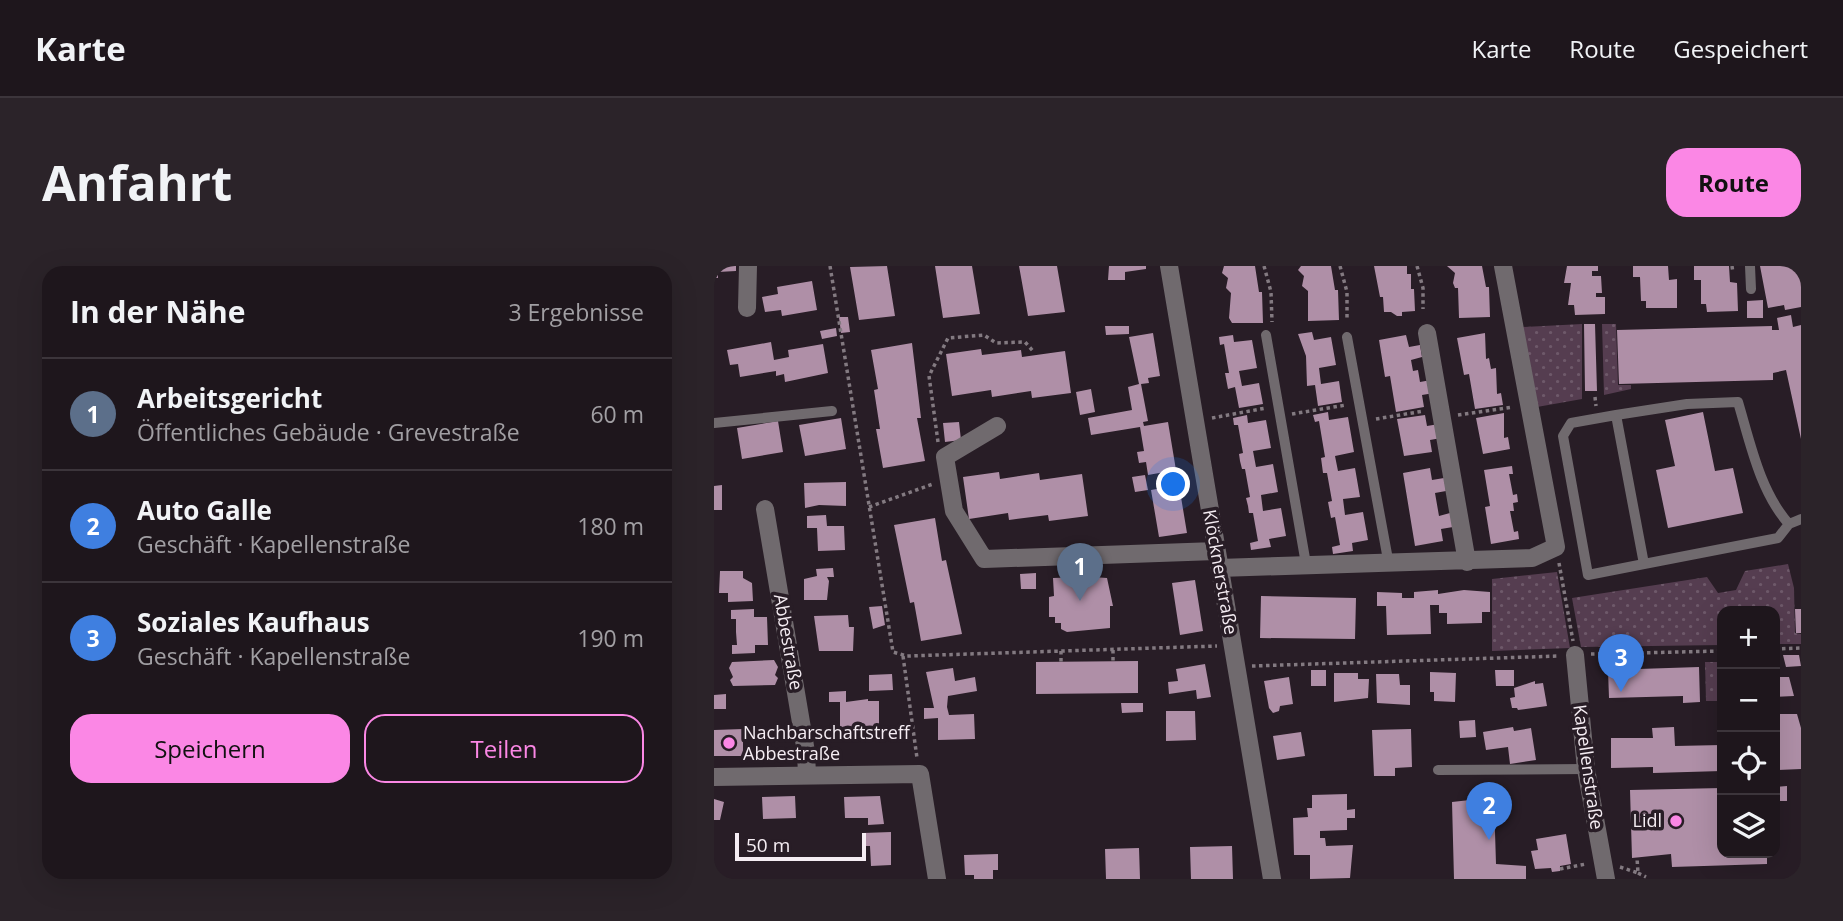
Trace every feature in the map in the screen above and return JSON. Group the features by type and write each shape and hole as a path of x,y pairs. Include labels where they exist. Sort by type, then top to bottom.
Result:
{"street":[{"path":"747,308 748,266"},
{"name":"Klöcknerstraße","path":"1169,266 1272,879"},
{"path":"997,426 945,457 954,511 984,559 1217,560 1389,565 1532,558 1556,547 1503,266"},
{"path":"1427,333 1467,562"},
{"name":"Abbestraße","path":"765,509 806,752 807,775"},
{"name":"Kapellenstraße","path":"1578,653 1586,769 1604,869"},
{"path":"714,778 920,774 937,879"}],"lane":[{"path":"1750,266 1751,289"},
{"path":"1266,335 1306,564"},
{"path":"1347,337 1389,565"},
{"path":"1789,524 1779,513 1757,465 1738,402 1687,404 1616,415 1571,424 1563,436 1588,575 1778,538 1789,524 1801,519"},
{"path":"714,423 832,411"},
{"path":"1616,415 1644,564"},
{"path":"1438,770 1586,769"}],"path":[{"path":"830,266 893,652 903,656 1233,646"},
{"path":"1264,266 1271,292 1272,322"},
{"path":"1340,266 1347,292 1347,320"},
{"path":"1417,266 1423,288 1423,309"},
{"path":"1732,266 1732,273"},
{"path":"945,457 939,443 929,376 948,338 984,335 996,343 1025,342 1032,351"},
{"path":"1196,421 1360,403"},
{"path":"1363,421 1530,405"},
{"path":"869,507 928,485 949,481"},
{"path":"1556,547 1578,653 1717,650"},
{"path":"1780,649 1801,648"},
{"path":"1113,650 1113,662"},
{"path":"1061,651 1061,662"},
{"path":"903,656 920,774"},
{"path":"1236,666 1557,656"},
{"path":"1637,858 1638,873"},
{"path":"1560,869 1626,866 1646,877"}],"shaded area":[{"path":"1582,324 1582,399 1537,407 1523,327"},
{"path":"1602,324 1616,324 1618,385 1631,385 1631,389 1604,395"},
{"path":"1788,564 1794,588 1795,633 1801,634 1801,644 1780,644 1780,606 1717,606 1717,645 1581,647 1572,598 1707,577 1718,593 1736,590 1745,571"},
{"path":"1557,572 1570,648 1492,651 1492,579"},
{"path":"1705,662 1717,662 1717,701 1706,701"}],"building":[{"path":"714,266 736,266 736,271 718,272 718,278 714,278"},
{"path":"887,266 895,316 859,320 850,267"},
{"path":"935,266 972,266 980,314 943,318"},
{"path":"1019,266 1057,266 1065,312 1028,316"},
{"path":"1109,266 1146,266 1146,269 1125,272 1125,280 1108,280"},
{"path":"1224,266 1255,266 1259,292 1262,292 1263,323 1232,323 1229,318 1231,293 1226,288 1228,278 1222,273"},
{"path":"1301,266 1331,266 1335,290 1338,290 1339,320 1308,321 1308,291 1302,286 1304,276 1298,270"},
{"path":"1374,266 1407,266 1407,274 1411,274 1411,289 1414,289 1415,311 1402,312 1402,316 1384,312 1383,297 1380,297"},
{"path":"1447,266 1482,266 1486,287 1489,287 1490,317 1459,318 1458,288 1455,288 1453,283 1455,273"},
{"path":"1567,266 1598,266 1598,271 1592,271 1592,276 1601,276 1602,293 1596,293 1596,297 1605,297 1605,314 1575,315 1574,305 1568,305 1571,283 1564,283"},
{"path":"1633,266 1668,266 1669,280 1677,279 1677,308 1646,308 1646,301 1641,301 1640,277 1633,277"},
{"path":"1694,266 1729,266 1730,282 1737,283 1738,311 1707,312 1706,304 1701,304 1701,280 1694,280"},
{"path":"1760,266 1801,266 1801,307 1785,310 1784,305 1768,308"},
{"path":"812,281 817,310 782,316 781,310 765,312 762,297 778,294 777,287"},
{"path":"1763,300 1763,318 1747,318 1747,301"},
{"path":"1791,315 1793,327 1801,325 1801,439 1786,370 1773,373 1773,380 1619,384 1617,330 1772,326 1772,330 1779,330 1777,318"},
{"path":"839,317 848,317 850,332 841,333"},
{"path":"1584,324 1595,324 1597,391 1585,391"},
{"path":"1105,326 1129,326 1129,334 1106,335"},
{"path":"836,328 837,336 822,339 820,331"},
{"path":"1312,332 1314,340 1331,337 1336,365 1319,368 1321,384 1339,381 1342,402 1318,406 1315,385 1307,386 1306,356 1298,334"},
{"path":"1153,333 1160,376 1148,378 1149,383 1141,384 1148,421 1143,422 1144,426 1168,422 1176,470 1148,475 1146,462 1139,463 1137,452 1144,451 1140,427 1091,435 1088,418 1132,410 1128,387 1139,384 1129,337"},
{"path":"1485,333 1486,359 1489,358 1491,369 1496,368 1497,394 1501,393 1503,405 1475,409 1469,374 1464,375 1457,338"},
{"path":"1233,335 1234,342 1252,340 1257,368 1239,371 1242,386 1259,383 1263,404 1239,408 1235,387 1228,389 1225,373 1229,373 1224,344 1220,345 1219,337"},
{"path":"1406,335 1409,347 1420,345 1422,357 1411,360 1413,371 1418,370 1420,382 1431,380 1434,393 1422,395 1424,407 1396,412 1390,376 1385,377 1379,340"},
{"path":"771,342 774,360 789,357 788,350 823,344 828,373 785,382 784,374 776,376 776,371 740,377 738,364 730,365 727,350"},
{"path":"912,343 921,418 917,418 925,461 883,468 876,429 880,429 874,390 878,389 871,350"},
{"path":"981,349 982,355 1021,350 1022,357 1065,351 1071,393 1032,398 1031,391 992,397 991,390 952,396 946,354"},
{"path":"1091,389 1095,412 1080,415 1076,392"},
{"path":"1328,412 1329,420 1348,417 1354,452 1335,456 1338,471 1355,468 1360,497 1343,499 1345,515 1363,512 1368,540 1352,543 1353,551 1333,554 1332,547 1340,545 1335,517 1331,518 1328,502 1332,501 1327,473 1323,473 1321,458 1325,457 1319,421 1315,422 1313,415"},
{"path":"1703,412 1715,471 1733,468 1743,513 1668,528 1656,470 1675,466 1665,420"},
{"path":"1504,413 1504,438 1508,437 1510,449 1483,454 1476,418"},
{"path":"1247,415 1248,423 1266,420 1271,448 1253,451 1256,467 1273,464 1278,492 1261,495 1263,511 1281,508 1286,536 1269,539 1271,547 1251,550 1250,543 1258,541 1253,513 1249,513 1246,498 1250,497 1245,469 1242,469 1240,461 1239,454 1243,453 1238,425 1234,425 1233,418"},
{"path":"1425,415 1427,426 1439,424 1441,438 1430,440 1432,452 1404,456 1397,419"},
{"path":"841,418 846,449 805,456 799,425"},
{"path":"778,421 783,452 742,459 737,428"},
{"path":"959,422 961,440 945,442 943,423"},
{"path":"1512,466 1513,474 1509,474 1513,495 1517,494 1518,502 1513,503 1514,511 1510,511 1514,532 1518,531 1519,539 1491,544 1485,507 1490,506 1484,470"},
{"path":"1430,468 1432,480 1444,478 1446,491 1435,493 1439,516 1450,513 1453,527 1441,529 1443,541 1415,546 1403,473"},
{"path":"999,472 1000,479 1039,473 1040,480 1082,474 1088,516 1049,521 1048,515 1009,520 1008,513 969,519 963,477"},
{"path":"1145,475 1148,490 1135,492 1132,477"},
{"path":"846,482 846,506 819,505 805,508 804,483"},
{"path":"722,485 722,510 714,510 714,486"},
{"path":"1179,485 1187,533 1159,537 1151,490"},
{"path":"826,515 827,526 844,526 845,550 818,551 817,528 807,528 807,516"},
{"path":"935,518 942,561 946,560 962,634 921,641 894,525"},
{"path":"833,568 834,577 827,577 827,600 804,600 804,579 817,576 816,569"},
{"path":"720,571 743,571 743,578 752,583 753,601 728,602 728,593 719,593"},
{"path":"1036,573 1036,589 1021,589 1020,574"},
{"path":"1080,577 1080,591 1093,577 1107,578 1113,606 1110,606 1110,628 1067,632 1061,629 1061,623 1055,623 1055,617 1049,617 1049,597 1054,596 1053,578"},
{"path":"1195,580 1203,631 1180,635 1172,583"},
{"path":"1438,590 1438,594 1464,590 1490,592 1490,612 1482,612 1482,623 1447,624 1447,613 1439,613 1439,605 1430,605 1431,634 1387,635 1386,606 1377,606 1377,592 1402,593 1402,598 1414,598 1414,592"},
{"path":"1261,596 1356,598 1355,639 1260,638"},
{"path":"882,606 885,625 873,629 869,607"},
{"path":"754,609 754,617 767,617 768,645 755,645 755,653 732,654 732,645 737,645 736,619 731,619 731,610"},
{"path":"1795,609 1801,609 1801,633 1796,633"},
{"path":"848,615 849,627 854,627 853,651 819,651 814,616"},
{"path":"1783,655 1799,655 1801,666 1786,667"},
{"path":"774,660 778,667 775,685 733,686 729,668 732,662"},
{"path":"1138,661 1138,693 1036,694 1036,662"},
{"path":"1205,664 1211,697 1197,699 1196,690 1169,694 1168,682 1178,681 1176,669"},
{"path":"1699,667 1700,702 1683,703 1683,696 1609,698 1608,670"},
{"path":"953,668 955,681 975,677 977,691 948,696 947,707 949,715 974,714 975,739 938,740 938,718 924,719 924,708 934,708 926,672"},
{"path":"1311,670 1326,670 1326,686 1311,686"},
{"path":"1495,670 1514,670 1514,686 1496,686"},
{"path":"1430,672 1456,673 1455,702 1434,701 1434,692 1430,692"},
{"path":"1334,673 1358,673 1358,679 1369,679 1368,698 1334,702"},
{"path":"892,674 893,690 869,691 869,675"},
{"path":"1376,674 1399,674 1400,685 1410,685 1410,705 1377,703"},
{"path":"1289,677 1293,704 1280,706 1279,711 1273,713 1269,708 1264,681"},
{"path":"1780,677 1789,677 1794,696 1780,697"},
{"path":"1535,681 1535,684 1543,683 1547,706 1518,710 1512,708 1510,698 1515,697 1514,688"},
{"path":"846,691 846,702 868,699 879,701 879,729 866,730 865,727 840,730 840,702 829,702 829,692"},
{"path":"726,694 726,709 714,709 714,695"},
{"path":"1121,703 1143,703 1143,712 1122,713"},
{"path":"1166,711 1195,711 1196,740 1166,741"},
{"path":"1780,714 1797,714 1801,728 1801,769 1780,770"},
{"path":"1475,720 1476,737 1460,738 1459,721"},
{"path":"1513,727 1514,731 1531,728 1536,760 1510,764 1508,747 1486,750 1483,732"},
{"path":"1674,727 1675,746 1717,745 1717,771 1653,773 1653,767 1611,768 1611,738 1653,738 1652,728"},
{"name":"Nachbarschaftstreff Abbestraße","path":"743,729 743,756 714,756 714,730"},
{"path":"1411,729 1412,767 1395,768 1395,776 1374,776 1372,730"},
{"path":"1301,732 1305,756 1277,760 1273,736"},
{"path":"1787,786 1787,801 1780,801 1780,787"},
{"name":"Lidl","path":"1717,788 1717,858 1767,858 1767,864 1672,867 1671,854 1632,858 1630,790"},
{"path":"1347,794 1347,810 1355,809 1355,818 1347,818 1347,830 1320,831 1320,838 1325,838 1326,846 1353,845 1350,878 1310,879 1310,855 1294,855 1293,818 1308,817 1307,808 1312,808 1312,795"},
{"path":"795,796 796,818 763,819 762,797"},
{"path":"880,796 884,824 868,825 868,818 845,818 844,797"},
{"path":"714,799 724,802 720,820 714,820"},
{"path":"1494,800 1496,864 1526,866 1526,879 1454,879 1452,802"},
{"path":"891,832 891,865 871,866 870,846 864,846 863,833"},
{"path":"1566,834 1571,864 1560,866 1560,871 1552,872 1551,868 1535,869 1531,851 1538,850 1536,839"},
{"path":"1232,846 1233,879 1191,879 1190,847"},
{"path":"1139,848 1140,879 1106,879 1105,849"},
{"path":"998,854 998,870 993,870 993,879 974,879 974,875 965,875 964,855"}],"place":[{"name":"Arbeitsgericht","path":"1080,601"},
{"name":"Soziales Kaufhaus","path":"1621,692"},
{"name":"Nachbarschaftstreff Abbestraße","path":"729,743"},
{"name":"Lidl","path":"1676,821"},
{"name":"Auto Galle","path":"1489,840"}]}
